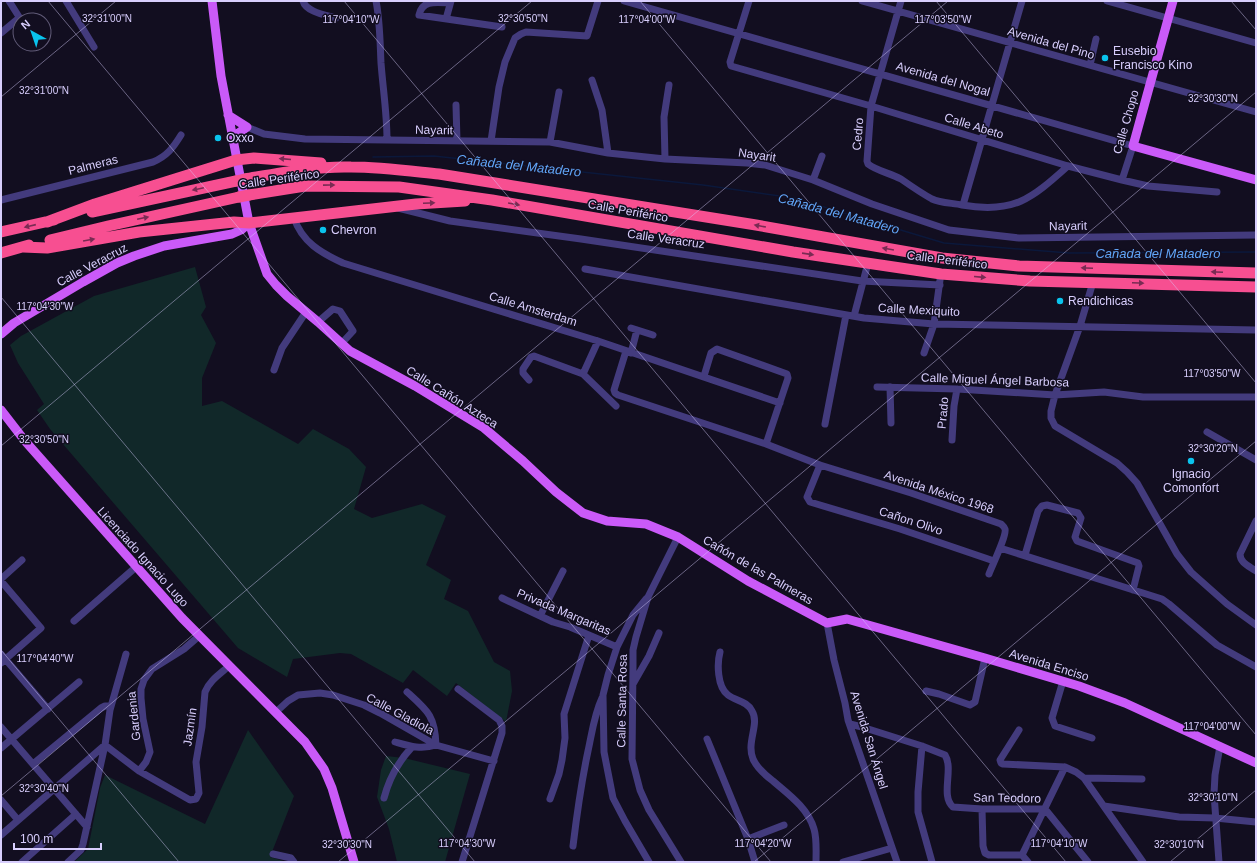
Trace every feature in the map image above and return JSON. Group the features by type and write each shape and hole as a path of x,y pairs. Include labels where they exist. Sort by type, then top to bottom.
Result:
{"highway":[{"path":"47,222 95,204 236,160 254,158 275,159 351,167"},
{"name":"Calle Periférico","path":"1,232 241,180 307,169 351,167 396,169 440,174 756,225 942,258 1019,266 1256,273"},
{"name":"Calle Periférico","path":"1,252 108,226 244,196 305,186 378,186 432,191 492,200 785,251 868,263 941,279 1256,287"},
{"path":"23,247 47,248 139,232 234,222 249,223 390,206 492,200"}],"main road":[{"path":"212,1 221,76 249,223"},
{"name":"Calle Chopo","path":"1132,146 1173,1"},
{"path":"228,115 247,128 233,137"},
{"name":"Avenida del Nogal","path":"1132,146 1256,180"},
{"name":"Calle Cañón Azteca","path":"249,223 267,274 287,296 350,351 415,386 484,428 523,461 556,492 583,513 607,522 646,524 678,537"},
{"name":"Calle Veracruz","path":"1,334 14,323 117,262 148,250 164,246 237,233 249,223"},
{"name":"Licenciado Ignacio Lugo","path":"1,410 25,440 136,567 199,636 305,742 324,769 332,788 354,862"},
{"name":"Cañón de las Palmeras","path":"678,537 748,581 827,623"},
{"name":"Avenida Enciso","path":"827,623 847,619 1063,682 1125,703 1256,763"}],"street":[{"path":"9,1 16,12"},
{"path":"66,1 94,47"},
{"path":"376,1 386,107 387,140"},
{"path":"491,141 499,87 505,62 515,38 526,32 588,36 598,1"},
{"name":"Avenida del Nogal","path":"624,1 1132,146"},
{"path":"739,35 748,1"},
{"name":"Avenida del Pino","path":"862,1 1256,112"},
{"name":"Cedro","path":"901,1 871,106 867,161 868,164 899,178 933,199 963,205"},
{"path":"1022,1 963,205 981,208 994,208 1009,206 1020,202 1050,182 1068,166"},
{"path":"1107,1 1256,43"},
{"path":"446,19 451,2 429,2 424,3 420,7 419,15 502,28"},
{"path":"303,3 308,8 336,18"},
{"path":"1,33 12,25"},
{"name":"Calle Abeto","path":"739,35 730,64 731,66 871,106 1068,166 1122,180 1156,186 1217,192"},
{"path":"1090,65 1096,39"},
{"path":"592,80 602,110 608,153"},
{"path":"665,159 664,117 669,85"},
{"path":"550,142 559,92"},
{"path":"456,105 457,141"},
{"name":"Nayarit","path":"247,128 264,134 305,139 550,142 608,153 665,159 765,165 813,180 872,204 948,230 1019,238 1256,235"},
{"name":"Palmeras","path":"1,200 153,162 168,154 181,136"},
{"name":"Calle Chopo","path":"1122,180 1132,146"},
{"path":"813,180 822,156"},
{"name":"Calle Veracruz","path":"390,206 450,221 589,240 862,281 941,279"},
{"name":"Calle Amsterdam","path":"294,218 300,232 310,244 330,257 343,263 598,341 780,403"},
{"path":"825,424 850,316 868,263"},
{"name":"Calle Mexiquito","path":"585,269 850,316 934,324 1256,330"},
{"path":"924,353 934,324 941,279"},
{"path":"1093,282 1080,326 1055,395 1051,418 1055,426 1117,463 1127,472 1137,484 1176,554 1191,572 1227,604 1256,625"},
{"path":"318,322 333,309 340,310 353,331 342,343"},
{"path":"274,370 282,348 306,312"},
{"path":"628,352 634,329 654,335"},
{"path":"583,374 598,341"},
{"path":"704,376 711,353 717,349 787,374 788,378 766,444"},
{"name":"Avenida México 1968","path":"628,352 614,390 618,395 766,444 820,465 911,493 1001,524 1006,530 1000,548"},
{"path":"529,380 523,373 522,369 533,356 583,374 616,406"},
{"name":"Calle Miguel Ángel Barbosa","path":"877,387 957,389 1055,395 1104,392 1143,398 1256,397"},
{"path":"890,387 891,423"},
{"name":"Prado","path":"952,440 954,406 957,389"},
{"path":"1207,432 1256,460"},
{"name":"Cañon Olivo","path":"820,465 807,498 808,500 994,561"},
{"path":"1025,555 1038,511 1042,506 1048,505 1078,514 1081,518 1076,537 1077,541 1138,563 1140,566 1133,590"},
{"path":"1256,521 1240,554 1240,558 1243,563 1256,571"},
{"name":"Calle Santa Rosa","path":"678,537 648,596 633,650 632,759 640,790 649,810 681,862"},
{"path":"989,574 1000,548 1162,599 1170,604 1217,645 1256,666"},
{"path":"22,560 1,580 41,628 2,659 48,709"},
{"path":"74,621 136,567"},
{"path":"540,616 563,571"},
{"path":"573,846 584,768 596,711 603,695 617,647 633,615 648,596"},
{"name":"Privada Margaritas","path":"502,598 553,622 570,627 617,647"},
{"name":"Avenida San Ángel","path":"827,623 834,660 846,703 850,724 897,862"},
{"path":"633,684 651,652 659,633"},
{"path":"550,799 559,774 562,760 565,738 564,714 589,635"},
{"name":"Gardenia","path":"139,771 146,762 150,752 143,719 141,698 141,689 144,680 152,669 184,649 199,636"},
{"path":"720,652 718,671 723,689 727,694 749,706 755,718 750,751 754,761 762,772 804,810 814,828 816,862"},
{"path":"68,862 82,848 105,745 111,706 126,654"},
{"path":"926,692 939,694 970,705 973,704 975,702 985,658"},
{"name":"Jazmín","path":"139,771 190,800 196,800 199,793 196,762 202,727 205,692 214,678 229,666"},
{"path":"1,748 79,682"},
{"path":"1063,682 1052,718 1055,726 1092,738"},
{"path":"458,689 499,720 502,726 502,733 494,761 462,862"},
{"path":"395,742 412,747 424,748 436,745 433,721 423,708 407,692"},
{"name":"Calle Gladiola","path":"276,712 288,701 298,695 320,693 333,695 380,713 436,745 494,761"},
{"path":"603,695 604,752 613,798 649,862"},
{"path":"33,764 101,708 111,706"},
{"path":"850,724 922,746 918,792 918,812 932,862"},
{"path":"1,727 87,827"},
{"path":"1019,730 1000,760 1001,763 1065,767 1076,772 1084,778 1143,862"},
{"path":"707,739 748,839 755,862"},
{"path":"105,745 139,771"},
{"path":"1,835 105,745"},
{"name":"San Teodoro","path":"922,746 941,753 946,758 948,764 948,798 949,804 952,807 982,809 1045,809 1088,862"},
{"path":"1219,862 1215,818 1216,775 1220,746"},
{"path":"384,798 389,781 406,753 412,747"},
{"path":"1022,855 1065,767"},
{"path":"1084,778 1142,779"},
{"path":"1,800 18,820"},
{"path":"1104,806 1179,817 1215,818 1256,822"},
{"path":"982,809 983,846 985,853 989,855 1022,855 1028,862"},
{"path":"22,862 76,814"},
{"path":"748,839 784,825"},
{"path":"843,862 892,848"},
{"path":"273,854 291,858 294,862"}],"green space":[{"path":"195,267 206,307 201,315 216,343 202,378 202,406 222,401 298,444 313,429 349,449 366,467 354,509 372,518 422,504 446,516 426,565 451,580 444,599 468,611 494,662 510,671 512,691 506,722 456,683 447,696 413,670 403,683 351,654 340,653 293,659 287,677 238,648 50,429 37,410 44,404 18,363 10,345 21,336 94,296"},
{"path":"248,730 294,796 270,857 287,862 74,862 88,849 100,788 105,775 205,824"},
{"path":"386,756 404,758 470,774 445,862 397,862 389,829 377,797 381,770"}],"waterway":[{"name":"Cañada del Matadero","path":"373,157 434,156 703,185 794,198 944,243 1069,253 1256,252"}],"place":[{"name":"Eusebio Francisco Kino","path":"1105,58"},
{"name":"Oxxo","path":"218,138"},
{"name":"Chevron","path":"323,230"},
{"name":"Rendichicas","path":"1060,301"},
{"name":"Ignacio Comonfort","path":"1191,461"}]}
